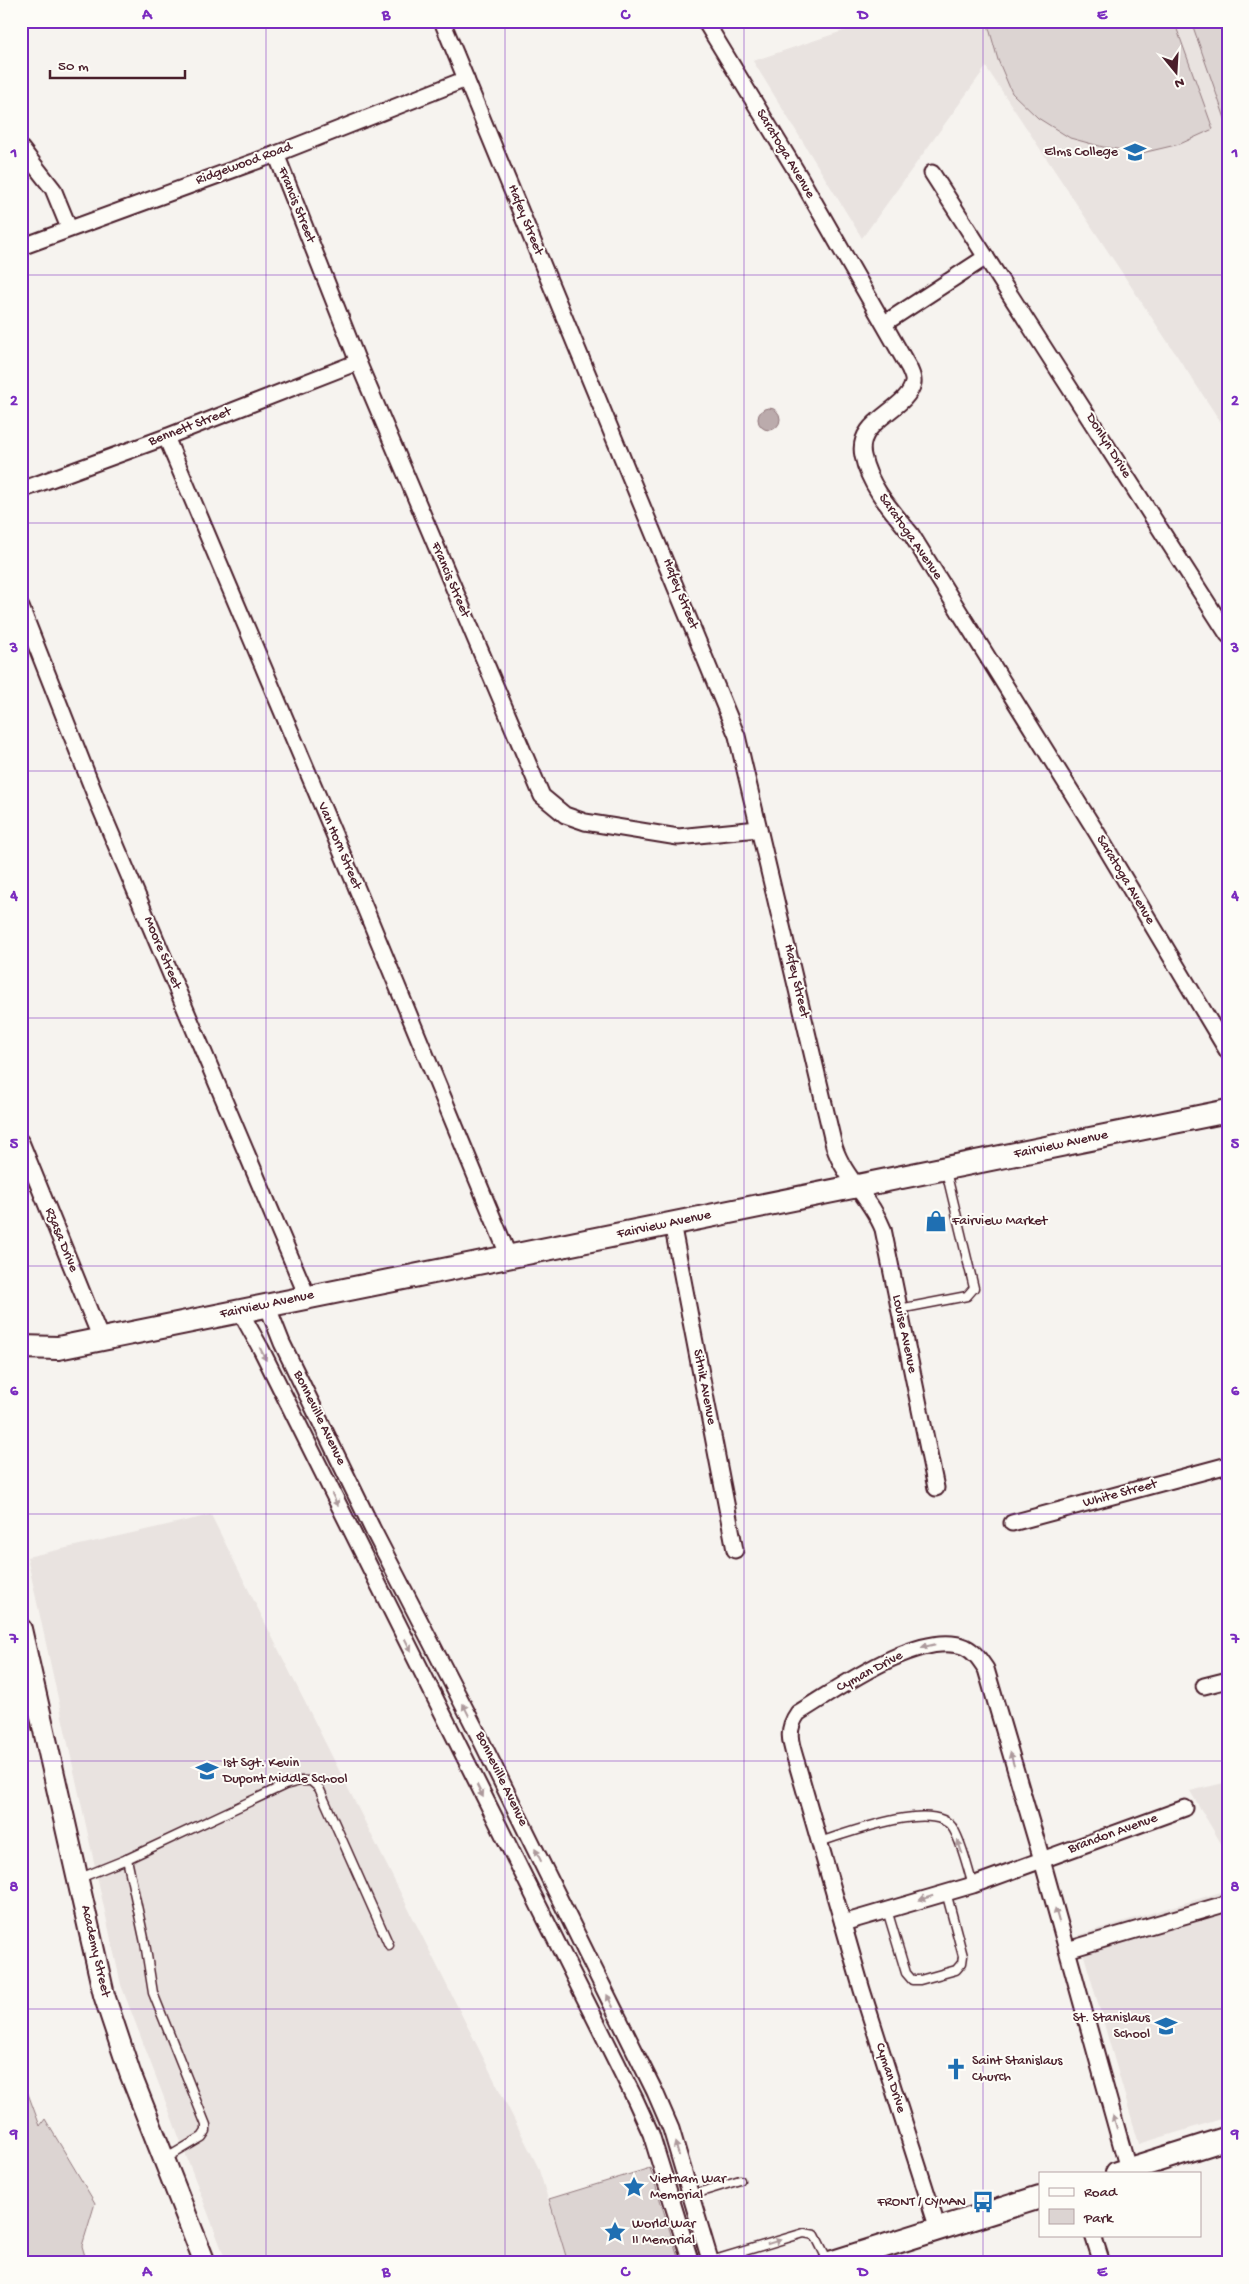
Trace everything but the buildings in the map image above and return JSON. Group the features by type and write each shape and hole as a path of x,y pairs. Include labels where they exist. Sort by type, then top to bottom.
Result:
{"main road":[{"name":"Fairview Avenue","path":"21,1347 58,1348 307,1296 509,1257 1228,1111"},
{"path":"1122,2171 1228,2138"},
{"path":"829,2263 1039,2197"}],"street":[{"name":"Hafey Street","path":"442,21 737,736 758,829 793,965 834,1146 838,1158 856,1187"},
{"name":"Saratoga Avenue","path":"706,21 885,323 909,368 913,382 910,391 877,421 867,434 862,447 867,470 878,493 911,534 1092,825 1228,1052"},
{"name":"Ridgewood Road","path":"21,247 276,154 466,79"},
{"path":"21,148 53,189 69,228"},
{"name":"Francis Street","path":"276,154 358,362 542,796 564,815 585,822 678,837 758,829"},
{"name":"Donlyn Drive","path":"932,173 1228,635"},
{"path":"885,323 986,257"},
{"name":"Bennett Street","path":"21,490 166,438 358,362"},
{"name":"Van Horn Street","path":"166,438 356,887 509,1257"},
{"name":"Moore Street","path":"21,607 99,805 307,1296"},
{"name":"Rzasa Drive","path":"21,1142 101,1339"},
{"name":"Louise Avenue","path":"856,1187 877,1214 883,1229 936,1488"},
{"name":"Sitnik Avenue","path":"672,1224 735,1550"},
{"name":"Bonneville Avenue","path":"268,1305 282,1343 372,1528 475,1728 655,2092 671,2128 711,2262"},
{"name":"Bonneville Avenue","path":"240,1311 635,2099 651,2134 691,2263"},
{"name":"White Street","path":"1012,1523 1228,1465"},
{"name":"Academy Street","path":"21,1628 104,1995 130,2073 205,2263"},
{"name":"Cyman Drive","path":"938,2229 862,1990 793,1750 790,1723 798,1713 876,1666 917,1649 944,1643 965,1647 974,1652 986,1669 1067,1950 1122,2171"},
{"path":"1204,1686 1228,1680"},
{"name":"Brandon Avenue","path":"843,1923 973,1885 1185,1808"},
{"path":"1067,1950 1228,1903"},
{"path":"1093,2236 1102,2263"}],"lane":[{"path":"899,1309 967,1296 974,1288 971,1268 946,1169"},
{"path":"78,1879 127,1859 285,1785 300,1781 311,1781 319,1788 389,1945"},
{"path":"819,1842 909,1816 937,1816 954,1828 973,1885"},
{"path":"127,1859 145,1943 153,1993 206,2126 206,2131 202,2137 165,2159"},
{"path":"887,1910 906,1974 912,1980 920,1980 956,1970 962,1963 963,1956 946,1892"},
{"path":"691,2195 740,2180"},
{"path":"711,2262 804,2233 815,2235 829,2263"}],"shaded area":[{"name":"Elms College","path":"873,21 1228,21 1228,433 986,67 862,238 753,61"},
{"path":"769,408 777,411 780,419 777,427 769,430 761,427 758,419 761,411"},
{"name":"Ist Sgt. Kevin Dupont Middle School","path":"211,1515 538,2167 568,2263 227,2263 121,1985 27,1557"},
{"path":"1228,1782 1228,1855 1190,1791"},
{"name":"St. Stanislaus School","path":"1228,1890 1228,2117 1139,2144 1078,1935"}],"green space":[{"path":"987,21 1174,21 1213,129 1180,144 1142,153 1103,147 1070,138 1038,118 1012,93 998,60"},
{"path":"1191,21 1228,21 1228,127"},
{"path":"21,2075 40,2126 45,2119 95,2203 82,2246 87,2263 21,2263"},
{"path":"650,2168 680,2263 568,2263 549,2199"}],"place":[{"name":"Elms College","path":"1135,152"},
{"name":"Fairview Market","path":"936,1221"},
{"name":"Ist Sgt. Kevin Dupont Middle School","path":"207,1771"},
{"name":"St. Stanislaus School","path":"1166,2026"},
{"name":"Saint Stanislaus Church","path":"956,2069"},
{"name":"Vietnam War Memorial","path":"634,2187"},
{"name":"FRONT / CYMAN","path":"983,2202"},
{"name":"World War II Memorial","path":"615,2232"}]}
